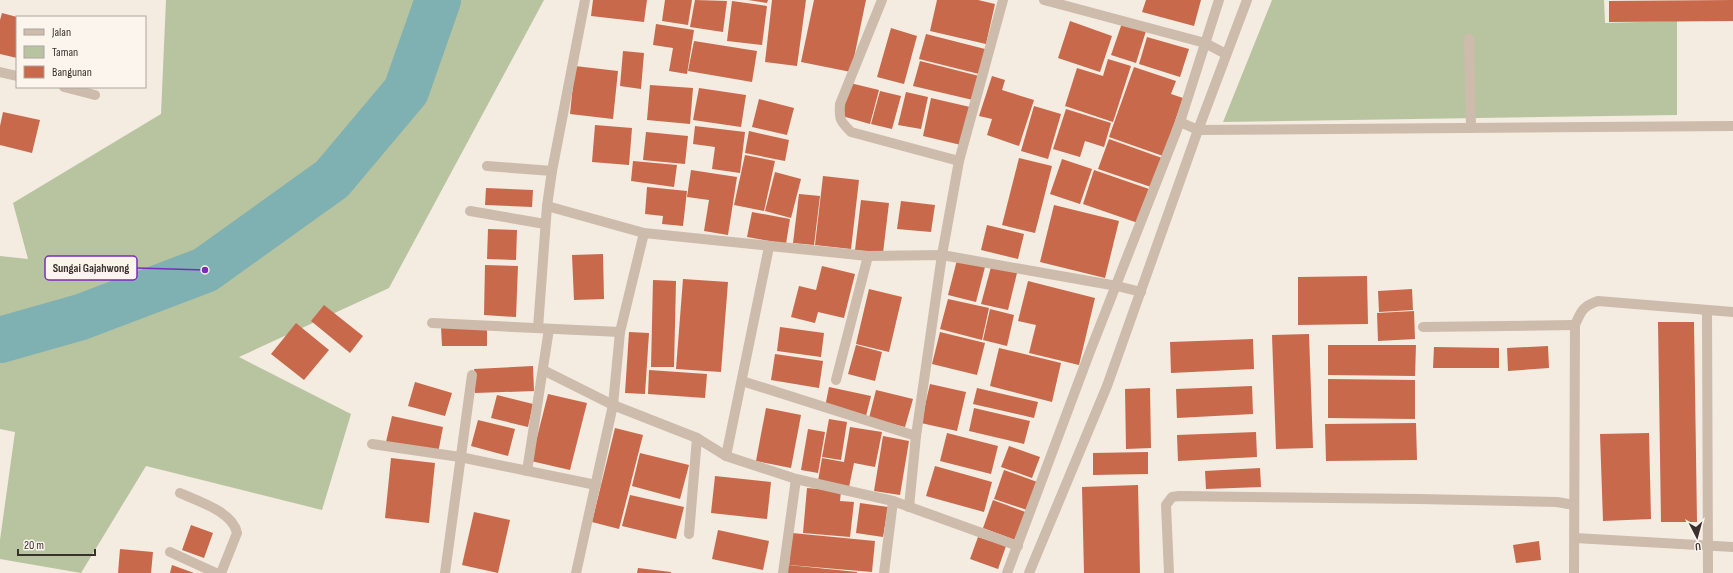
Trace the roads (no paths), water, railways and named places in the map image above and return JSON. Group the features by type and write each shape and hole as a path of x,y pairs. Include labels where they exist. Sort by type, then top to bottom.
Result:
{"street":[{"path":"538,328 545,224 552,171 586,0"},
{"path":"882,0 840,104 839,116 841,123 851,132 958,160"},
{"path":"909,507 916,436 942,255 958,160 1003,0"},
{"path":"1044,0 1206,44 1225,54"},
{"path":"1007,573 1089,354 1120,287 1182,122 1219,0"},
{"path":"1029,573 1107,386 1197,129 1247,0"},
{"path":"1469,39 1471,128"},
{"path":"0,72 16,76"},
{"path":"68,88 95,95"},
{"path":"1182,122 1197,129 1733,126"},
{"path":"487,166 552,171"},
{"path":"547,206 644,233 868,256 942,255 1139,291"},
{"path":"470,212 545,224"},
{"path":"576,573 613,405 620,332 644,233"},
{"path":"726,456 770,247"},
{"path":"836,380 868,256"},
{"path":"1574,573 1575,325 1579,314 1586,305 1598,301 1733,312"},
{"path":"1706,310 1708,573"},
{"path":"432,323 620,332"},
{"path":"1424,327 1575,325"},
{"path":"527,471 549,329"},
{"path":"543,370 613,405 697,438 726,456 796,479 893,500 1018,546"},
{"path":"445,573 472,375"},
{"path":"742,381 916,436"},
{"path":"689,534 697,438"},
{"path":"372,444 460,457 596,485"},
{"path":"783,573 796,479"},
{"path":"180,493 224,514 236,527 237,533 221,573"},
{"path":"1169,573 1166,505 1172,497 1419,499 1557,502 1574,505"},
{"path":"884,573 893,500"},
{"path":"1575,538 1733,547"},
{"path":"170,552 216,573"}],"waterway":[{"path":"0,340 81,317 205,270 332,179 406,91 438,0"}],"place":[{"name":"Sungai Gajahwong","path":"205,270"}]}
